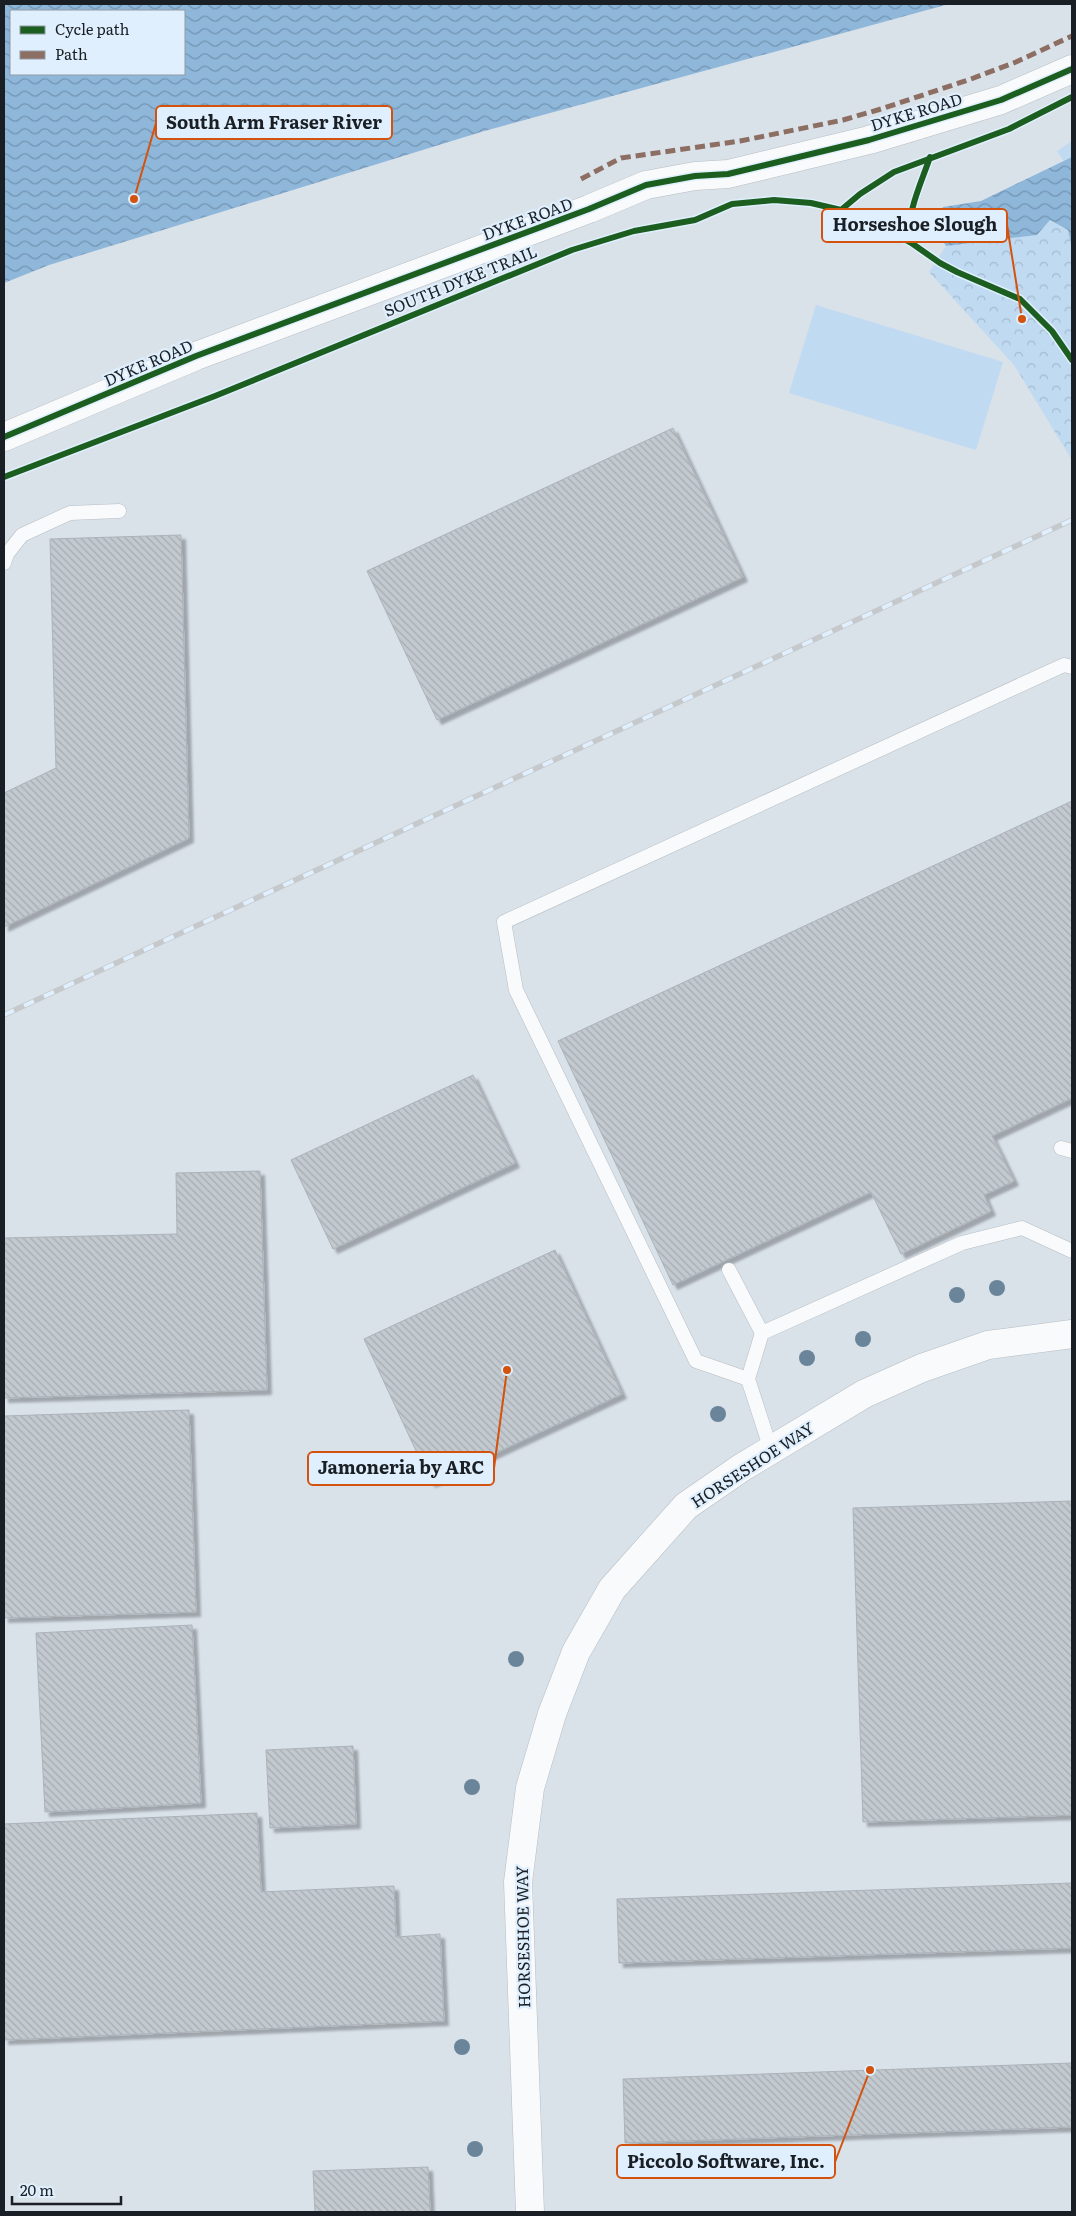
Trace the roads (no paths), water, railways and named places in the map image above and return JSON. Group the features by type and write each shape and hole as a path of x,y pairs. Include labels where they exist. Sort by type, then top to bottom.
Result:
{"street":[{"name":"DYKE ROAD","path":"4,438 196,356 589,209 646,185 696,176 728,174 869,140 1001,100 1072,69"},
{"name":"HORSESHOE WAY","path":"530,2212 518,1882 530,1788 552,1714 576,1652 612,1589 686,1506 770,1450 864,1394 922,1368 988,1345 1072,1334"}],"lane":[{"path":"4,563 7,554 22,536 70,513 119,511"},
{"path":"748,1379 696,1361 516,990 504,922 1064,665 1072,668"},
{"path":"762,1333 962,1243 1022,1228 1072,1251"},
{"path":"729,1270 762,1333 748,1379 770,1450"}],"water":[{"path":"4,4 949,4 481,132 49,265 4,283"},
{"path":"1072,157 1072,249 1068,230 1050,220 1037,235 946,246 933,226 943,207 981,201"}],"railway":[{"path":"4,1015 1072,520"}],"place":[{"name":"South Arm Fraser River","path":"134,199"},
{"name":"Horseshoe Slough","path":"1022,319"},
{"name":"Jamoneria by ARC","path":"507,1370"},
{"name":"Piccolo Software, Inc.","path":"870,2070"}]}
